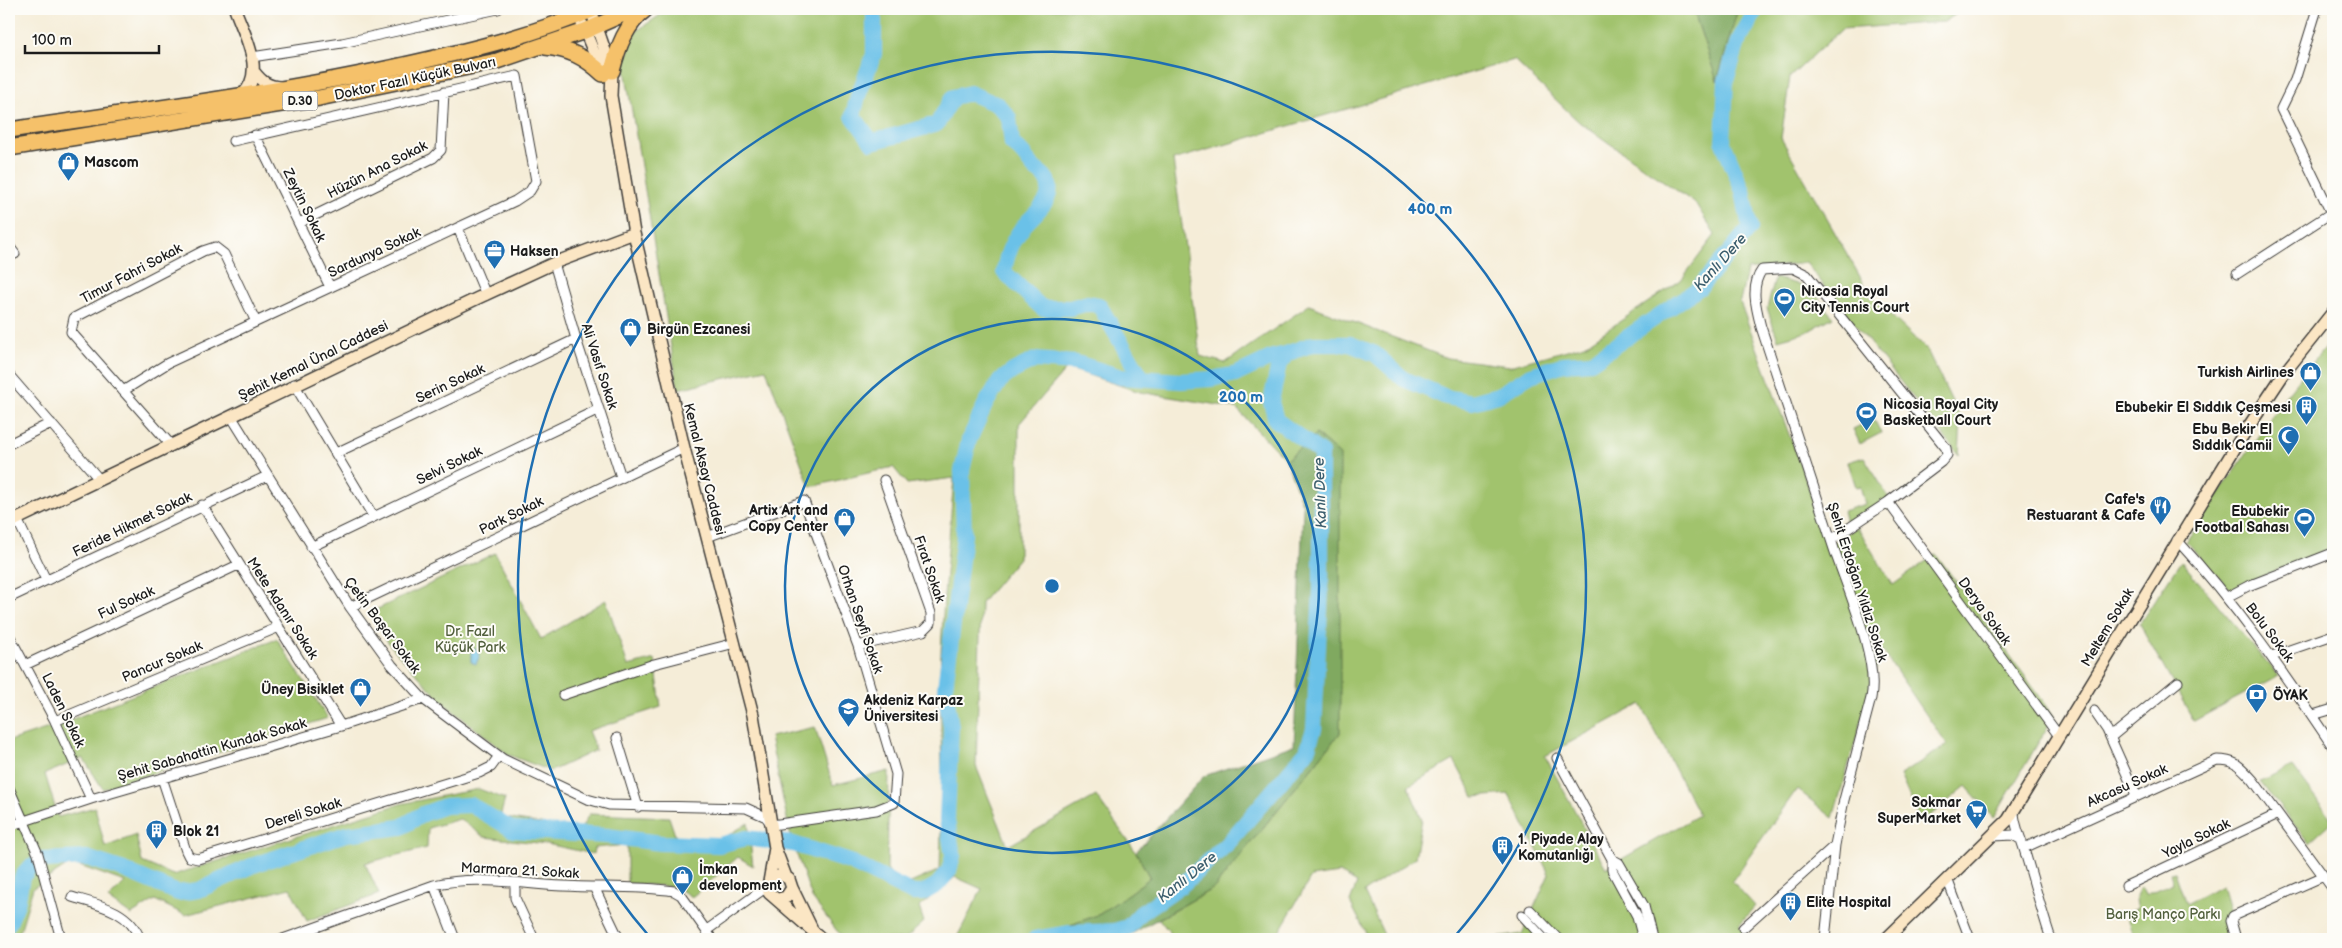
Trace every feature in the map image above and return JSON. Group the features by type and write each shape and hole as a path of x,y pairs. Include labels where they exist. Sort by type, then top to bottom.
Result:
{"highway":[{"name":"Doktor Fazıl Küçük Bulvarı","path":"9,148 367,89 497,61 591,28 635,9"},
{"path":"540,47 558,48 575,54 608,72 628,27 646,9"},
{"name":"Doktor Fazıl Küçük Bulvarı","path":"9,130 242,95 369,72 494,44 588,11"}],"main road":[{"path":"235,9 252,57 255,73 251,84 242,95"},
{"name":"Kemal Aksay Caddesi","path":"588,11 591,28 608,72 634,233 684,448 753,715 772,825 774,848 768,884"},
{"path":"255,73 271,87 284,87"},
{"name":"Şehit Kemal Ünal Caddesi","path":"13,521 294,384 554,263 634,233"},
{"name":"Meltem Sokak","path":"1887,939 1994,836 2014,811 2177,540 2284,372 2333,312"},
{"name":"Kemal Aksay Caddesi","path":"774,848 786,877"},
{"path":"811,928 786,877 778,875 768,884 769,893 822,939"},
{"path":"777,898 786,898 792,888"}],"street":[{"path":"252,57 342,43 498,9"},
{"path":"2237,274 2332,215 2281,109 2295,80 2316,9"},
{"name":"Sardunya Sokak","path":"123,391 168,364 515,201 530,191 536,182 517,76 444,92"},
{"path":"233,141 444,92"},
{"name":"Hüzün Ana Sokak","path":"299,223 433,158 441,150 444,92"},
{"name":"Zeytin Sokak","path":"255,135 330,287"},
{"path":"458,228 486,295"},
{"path":"9,246 15,254"},
{"name":"Timur Fahri Sokak","path":"123,391 71,332 74,318 214,247 224,254 256,322"},
{"name":"Ali Vasıf Sokak","path":"554,263 576,339 621,477"},
{"name":"Şehit Erdoğan Yıldız Sokak","path":"1825,939 1835,845 1844,800 1874,686 1862,631 1755,306 1755,279 1762,270 1793,268 1807,275 1942,441 1947,455 1941,462 1888,502"},
{"name":"Serin Sokak","path":"336,452 576,339"},
{"path":"9,375 99,479"},
{"path":"294,384 373,516"},
{"path":"123,391 170,445"},
{"name":"Selvi Sokak","path":"311,547 599,409"},
{"name":"Çetin Başar Sokak","path":"231,416 350,607 392,665 423,699 499,756 551,784 587,799 608,805 638,807 751,809 766,817 772,825"},
{"path":"9,444 51,423"},
{"name":"Park Sokak","path":"350,607 684,448"},
{"name":"Feride Hikmet Sokak","path":"9,598 202,505 267,476"},
{"name":"Fırat Sokak","path":"858,646 923,631 931,623 931,612 884,480"},
{"name":"Orhan Seyfi Sokak","path":"707,537 804,501 858,646 896,774 894,803 876,810 772,825"},
{"path":"1831,540 1888,502"},
{"name":"Derya Sokak","path":"1888,502 2059,736"},
{"name":"Mete Adanır Sokak","path":"202,505 341,726"},
{"path":"13,521 46,580"},
{"name":"Bolu Sokak","path":"2177,540 2227,597 2272,656 2333,747"},
{"path":"2227,597 2248,586 2333,553"},
{"name":"Ful Sokak","path":"26,665 238,565"},
{"name":"Pancur Sokak","path":"55,720 279,627"},
{"name":"Laden Sokak","path":"9,635 55,720 91,799"},
{"path":"2272,656 2333,635"},
{"path":"563,695 654,664 734,643"},
{"path":"2111,737 2178,682"},
{"name":"Şehit Sabahattin Kundak Sokak","path":"9,826 91,799 341,726 423,699"},
{"path":"2313,715 2333,709"},
{"path":"2094,711 2111,737 2136,795"},
{"path":"617,738 638,807"},
{"name":"Dereli Sokak","path":"162,778 189,858 198,859 479,773 491,767 499,756"},
{"path":"1557,758 1612,859 1612,870 1637,916 1642,939"},
{"name":"Akcasu Sokak","path":"2022,844 2217,760 2231,760 2242,768 2278,814"},
{"path":"9,788 38,854 61,939"},
{"path":"2014,811 2014,821 2051,939"},
{"path":"2278,814 2333,889"},
{"name":"Yayla Sokak","path":"2126,886 2278,814"},
{"path":"1994,836 2013,835 2022,844"},
{"path":"1743,928 1835,845"},
{"path":"1612,859 1619,863 1644,906 1652,939"},
{"path":"2236,939 2230,921 2233,916 2324,876"},
{"name":"Marmara 21. Sokak","path":"287,939 434,885 455,880 674,891 680,895 712,939"},
{"path":"1948,881 1970,939"},
{"path":"515,884 515,898 534,939"},
{"path":"707,930 746,903 768,884"},
{"path":"434,885 455,939"},
{"path":"594,887 619,939"},
{"path":"72,897 117,911 128,920 140,939"},
{"path":"746,903 762,898 777,898"},
{"path":"1544,939 1526,912 1558,939"}],"green space":[{"path":"669,9 1693,9 1717,80 1737,12 1741,9 1964,9 1944,22 1842,29 1790,77 1781,138 1871,296 1927,350 1961,420 1959,455 1806,263 1747,270 1740,302 1830,545 1857,527 1893,585 1936,554 2054,716 1994,818 1966,786 1921,823 1900,775 1947,745 1882,650 1833,818 1797,789 1732,881 1755,906 1739,925 1750,939 1489,939 1522,934 1549,874 1509,794 1474,797 1454,760 1408,786 1422,819 1415,858 1364,892 1386,939 1369,939 1350,902 1357,883 1340,873 1311,877 1275,939 1175,939 1159,919 1214,888 1340,733 1316,434 1286,460 1236,408 1140,392 1067,368 1019,424 1019,558 981,603 976,766 1008,846 1096,796 1136,852 1150,878 1100,914 1033,939 956,939 982,889 955,877 919,907 924,922 905,939 846,939 837,931 812,898 791,838 770,737 815,727 833,785 889,771 887,870 906,885 940,870 942,781 940,672 954,478 907,484 893,467 810,487 766,369 678,389 624,63 635,32","holes":["1514,60 1579,122 1696,204 1715,235 1681,280 1585,345 1510,366 1447,358 1309,305 1225,363 1200,356 1173,160","1641,704 1699,815 1606,868 1545,756"]},
{"path":"1693,9 1741,9 1737,12 1717,81"},
{"path":"1775,278 1811,288 1833,317 1807,332 1778,340 1767,308"},
{"path":"2333,338 2333,548 2230,589 2186,542 2287,394"},
{"name":"Nicosia Royal City Basketball Court","path":"1874,419 1881,433 1860,444 1853,429"},
{"path":"1316,434 1340,455 1340,733 1214,888 1122,939 1033,939 1100,914 1150,878 1136,852 1204,776 1294,745 1303,506 1286,460"},
{"path":"1864,457 1889,498 1847,527 1843,511 1865,504 1860,486 1856,487 1848,462"},
{"name":"Dr. Fazıl Küçük Park","path":"495,553 541,639 606,600 628,666 655,659 661,707 588,731 596,750 551,771 509,755 442,702 390,645 369,613"},
{"path":"2181,561 2278,676 2194,721 2139,624"},
{"path":"277,639 328,718 103,789 83,758 45,774 58,817 95,807 105,847 136,835 142,862 173,875 400,804 479,789 505,799 500,817 580,831 589,814 669,817 676,838 722,839 748,823 753,866 738,857 692,897 676,887 627,883 627,845 594,848 593,854 547,844 484,837 460,819 428,828 427,848 365,863 379,894 307,921 290,888 185,915 155,900 131,915 108,899 125,882 71,863 33,888 19,935 17,939 9,939 9,741 52,727"},
{"path":"2293,767 2333,821 2309,843 2260,782"},
{"name":"Barış Manço Parkı","path":"2175,872 2186,904 2222,886 2238,939 2134,939 2126,914 2138,908 2136,897 2139,890 2141,887 2145,895 2173,883 2170,873"}],"water":[{"path":"475,648 480,655 476,664 471,662 471,652"}],"waterway":[{"path":"874,9 874,54 858,96 853,116 872,142 937,124 953,97 970,93 998,105 1009,118 1012,144 1044,176 1049,190 1044,204 1023,227 1013,243 1006,260 1004,272 1042,308 1070,308 1088,303 1099,305 1142,378"},
{"name":"Kanlı Dere","path":"1035,939 1070,933 1115,931 1128,927 1141,913 1182,885 1229,842 1307,751 1314,729 1321,588 1321,453 1276,420 1271,402 1278,368 1286,354 1313,344 1350,344 1375,354 1404,379 1446,397 1472,402 1498,395 1531,375 1564,364 1591,362 1699,288 1750,228 1743,191 1723,143 1726,81 1738,42 1757,9"},
{"path":"9,923 17,904 22,877 29,868 43,860 87,858 124,870 178,893 199,890 251,866 346,834 401,827 423,814 445,806 471,805 513,830 607,836 661,843 719,845 746,838 793,844 850,862 913,893 923,893 937,885 949,871 953,856 947,820 951,727 945,688 964,535 962,471 969,440 986,403 1000,381 1013,371 1035,360 1076,363 1121,377 1181,381 1211,379 1237,374 1273,357 1286,354"}],"place":[{"name":"Mascom","path":"68,181"},
{"name":"Haksen","path":"494,270"},
{"name":"Nicosia Royal City Tennis Court","path":"1785,318"},
{"name":"Birgün Ezcanesi","path":"631,348"},
{"name":"Turkish Airlines","path":"2310,391"},
{"name":"Ebubekir El Sıddık Çeşmesi","path":"2307,426"},
{"name":"Nicosia Royal City Basketball Court","path":"1867,431"},
{"name":"Ebu Bekir El Sıddık Camii","path":"2288,456"},
{"name":"Cafe's Restuarant & Cafe","path":"2161,526"},
{"name":"Artix Art and Copy Center","path":"844,537"},
{"name":"Ebubekir Footbal Sahası","path":"2305,538"},
{"name":"Üney Bisiklet","path":"360,708"},
{"name":"ÖYAK","path":"2257,714"},
{"name":"Akdeniz Karpaz Üniversitesi","path":"848,727"},
{"name":"Sokmar SuperMarket","path":"1977,829"},
{"name":"Blok 21","path":"157,850"},
{"name":"1. Piyade Alay Komutanlığı","path":"1502,866"},
{"name":"İmkan development","path":"683,896"},
{"name":"Elite Hospital","path":"1790,921"}]}
